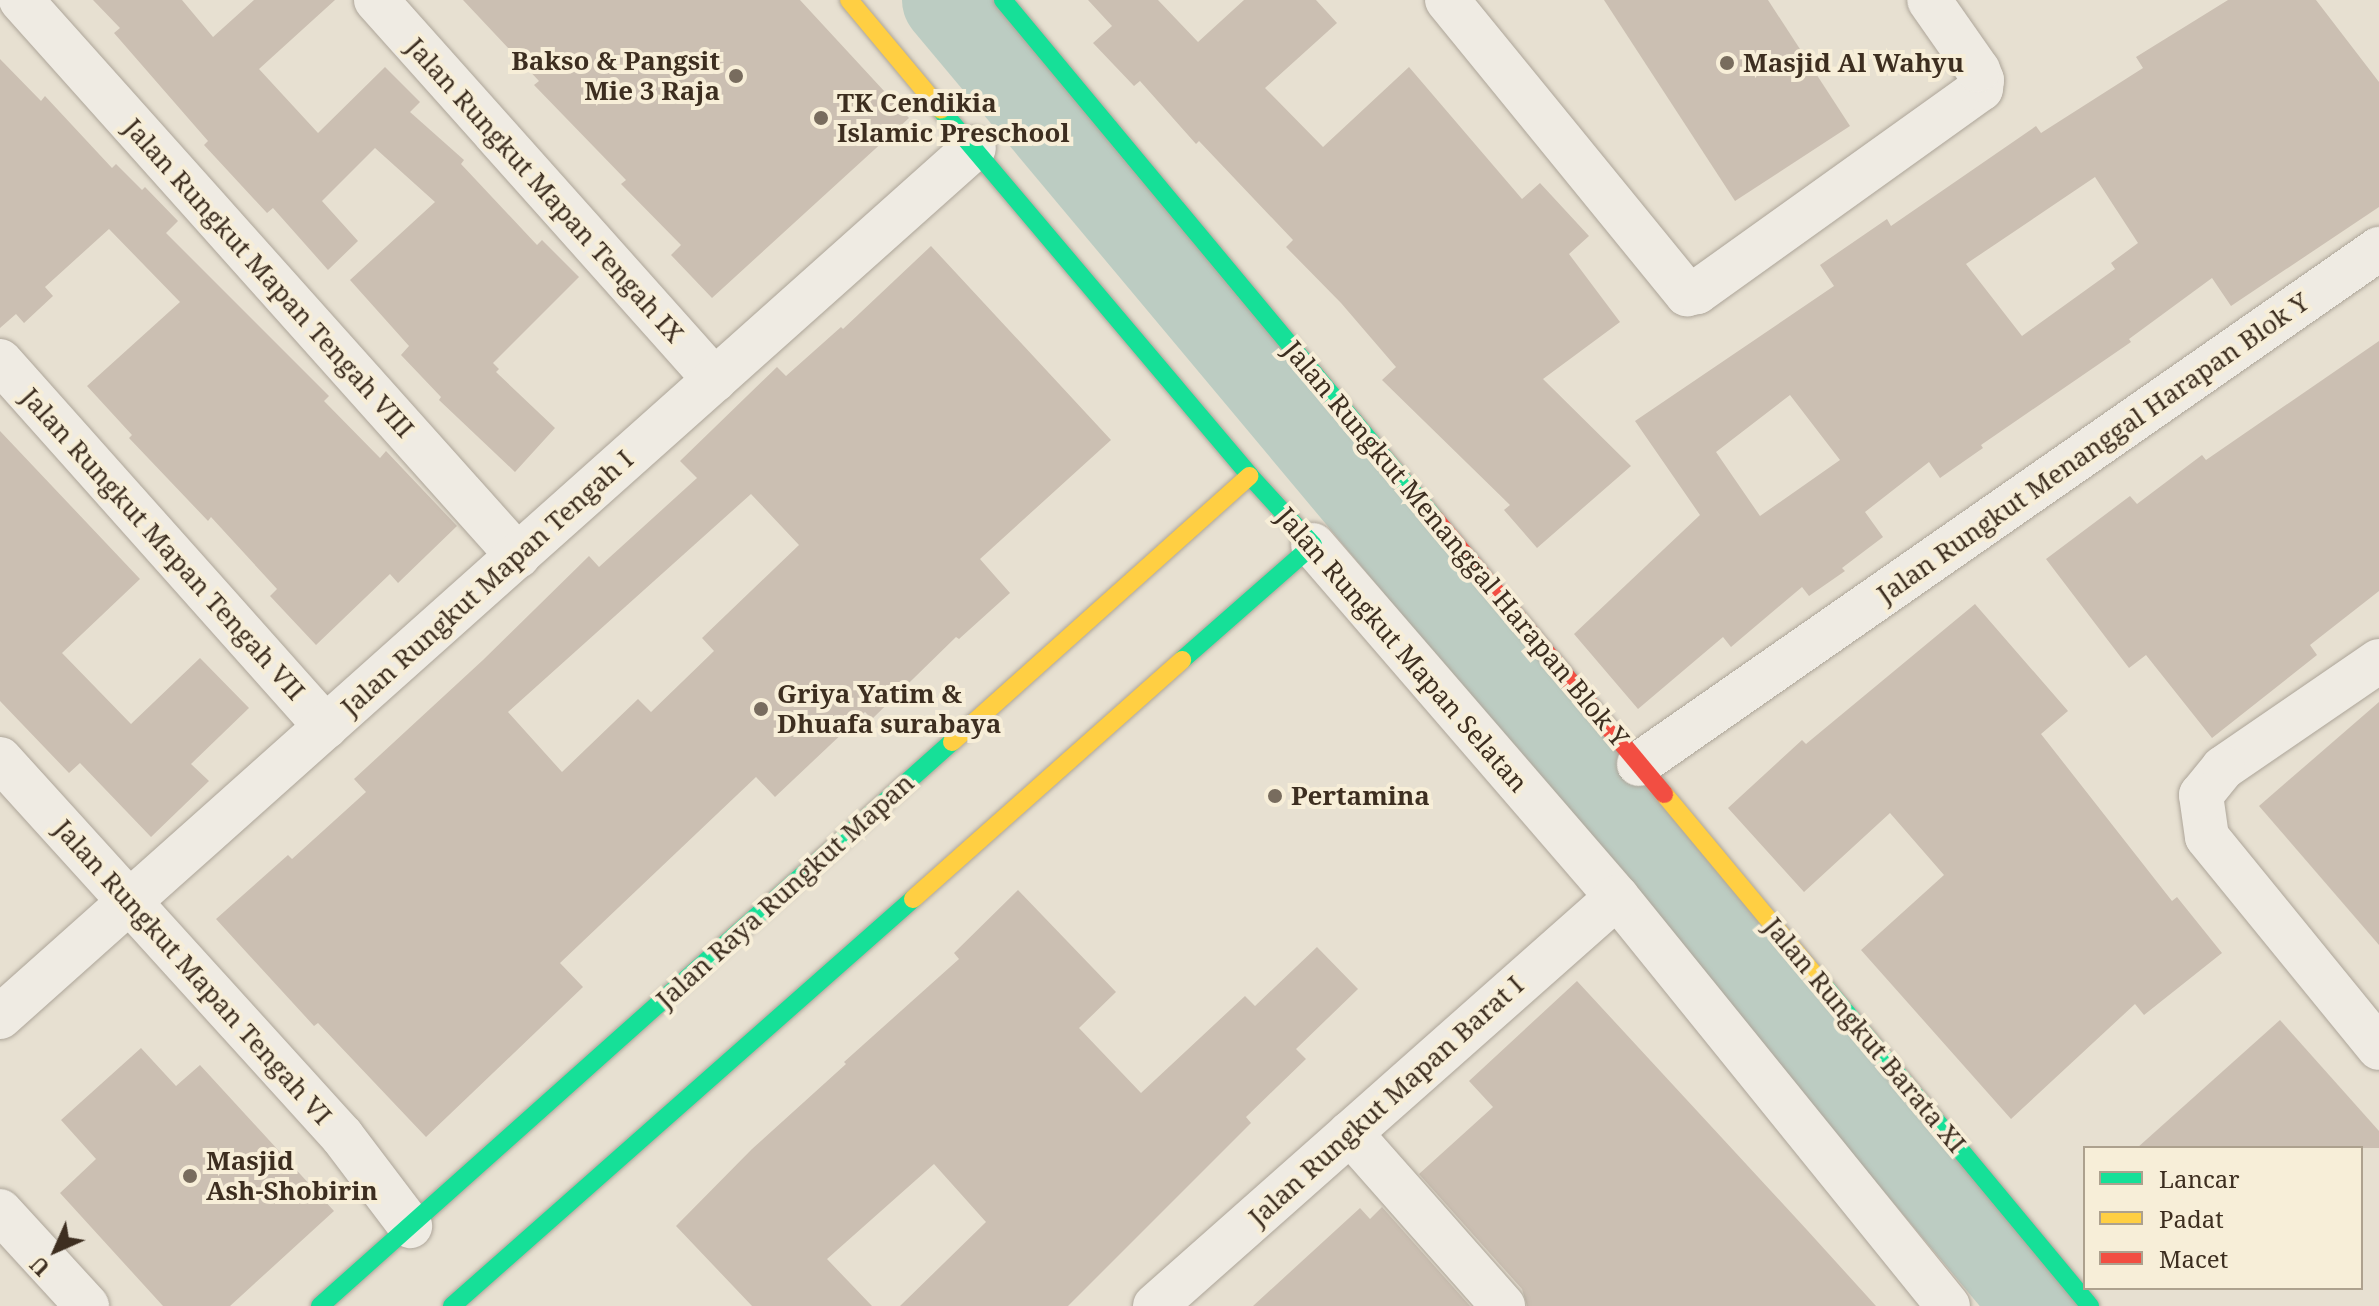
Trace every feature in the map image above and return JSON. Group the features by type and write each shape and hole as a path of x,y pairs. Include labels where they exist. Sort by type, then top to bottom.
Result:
{"street":[{"name":"Jalan Rungkut Mapan Tengah VIII","path":"21,0 518,556"},
{"name":"Jalan Rungkut Mapan Tengah IX","path":"376,0 715,380"},
{"name":"Jalan Rungkut Mapan Selatan","path":"849,0 1250,476 1617,897 1948,1306"},
{"name":"Jalan Rungkut Menanggal Harapan Blok Y","path":"1003,0 1639,764 2379,249"},
{"path":"1447,0 1687,294 1697,292 1981,89 1978,70 1929,0"},
{"name":"Jalan Rungkut Mapan Tengah I","path":"0,1017 974,148"},
{"name":"Jalan Rungkut Mapan Tengah VII","path":"0,361 326,727"},
{"name":"Jalan Raya Rungkut Mapan","path":"320,1306 1250,476"},
{"path":"462,1303 1313,545"},
{"path":"2379,661 2223,768 2201,795 2207,837 2379,1048"},
{"name":"Jalan Rungkut Mapan Tengah VI","path":"0,759 342,1136 410,1226"},
{"name":"Jalan Rungkut Barata XI","path":"1639,764 2090,1306"},
{"name":"Jalan Rungkut Mapan Barat I","path":"1158,1305 1617,897"},
{"path":"1350,1133 1503,1306"},
{"path":"0,1211 87,1306"}],"building":[{"path":"93,0 182,0 213,37 254,0 335,0 259,69 318,133 385,67 420,102 410,112 464,160 461,164 537,245 542,240 579,277 493,363 499,369 496,372 555,428 515,472 439,400 441,397 401,355 409,346 350,280 435,202 375,148 322,201 358,241 328,270 273,208 267,213 204,145 208,141 114,33 120,28"},
{"path":"463,0 800,0 909,118 712,298 671,255 681,245 621,184 626,180 534,85 539,81"},
{"path":"1088,0 1158,0 1198,42 1244,0 1316,0 1337,23 1265,88 1323,147 1409,67 1522,199 1540,183 1589,236 1569,254 1620,322 1543,379 1631,466 1537,548 1504,510 1510,505 1382,380 1396,367 1341,303 1286,247 1293,240 1199,141 1196,144 1140,81 1134,86 1093,43 1112,26"},
{"name":"Masjid Al Wahyu","path":"1604,0 1768,0 1850,126 1735,201"},
{"path":"2228,0 2316,0 2379,82 2379,207 2231,306 2212,278 2129,339 2131,342 1981,445 1983,448 1940,478 1929,462 1865,512 1883,537 1842,568 1845,571 1809,596 1802,587 1731,647 1723,637 1638,709 1574,634 1700,515 1635,421 1834,286 1820,265 1887,219 1891,226 2036,126 2041,133 2143,68 2136,57","holes":["2095,177 2138,243 2111,263 2115,269 2022,336 1966,264","1790,395 1840,460 1760,516 1716,452"]},
{"path":"0,59 41,101 45,96 112,168 116,164 142,190 145,187 178,221 166,233 329,396 324,401 380,458 386,451 457,526 398,583 390,574 316,645 270,596 277,589 211,517 208,521 129,438 132,435 87,386 180,302 109,229 45,287 53,296 24,323 16,314 0,328"},
{"path":"931,246 1111,440 980,559 1010,593 959,639 956,637 872,719 865,712 775,797 756,777 560,963 583,987 426,1137 318,1023 314,1026 216,919 288,855 292,859 366,792 354,779 483,660 589,556 599,567 697,478 680,461 777,367 786,376 841,327 843,329","holes":["751,494 799,545 702,638 714,651 651,712 638,699 562,772 508,712"]},
{"path":"2379,341 2379,591 2310,645 2317,655 2212,738 2146,655 2129,668 2046,559 2130,496 2137,504 2202,455 2206,460"},
{"path":"0,431 140,579 62,653 131,724 200,658 249,708 191,764 209,781 151,837 80,763 69,773 0,701"},
{"path":"1975,604 2068,711 2041,734 2172,901 2177,897 2222,953 2144,1015 2135,1004 2011,1119 1861,950 1944,875 1890,813 1804,892 1728,808 1802,740 1806,744"},
{"path":"2379,702 2379,945 2259,806"},
{"path":"1018,890 1116,992 1079,1028 1141,1093 1245,996 1255,1006 1317,947 1358,989 1296,1049 1306,1059 1246,1117 1251,1123 1068,1306 900,1306 986,1222 934,1164 827,1259 872,1306 752,1306 676,1226 752,1149 846,1064 844,1062 959,959 954,953"},
{"path":"1577,981 1876,1306 1527,1306 1522,1289 1419,1174 1493,1107 1469,1081"},
{"path":"2280,1020 2379,1131 2379,1148 2139,1146"},
{"name":"Masjid Ash-Shobirin","path":"141,1048 176,1086 200,1065 334,1211 230,1306 163,1306 60,1193 96,1159 61,1120"},
{"path":"1382,1207 1470,1306 1253,1306 1360,1208 1370,1219"}],"waterway":[{"path":"949,0 2041,1306"}],"traffic: fast":[{"path":"1003,0 1435,519"},
{"path":"941,110 1250,476 1313,545 1182,660"},
{"path":"320,1306 952,742"},
{"path":"452,1306 913,899"},
{"path":"1825,987 2090,1306"}],"traffic: slow":[{"path":"849,0 941,110"},
{"path":"952,742 1250,476"},
{"path":"913,899 1182,660"},
{"path":"1664,794 1825,987"}],"traffic: jam":[{"path":"1435,519 1664,794"}],"place":[{"name":"Masjid Al Wahyu","path":"1727,63"},
{"name":"Bakso & Pangsit Mie 3 Raja","path":"736,76"},
{"name":"TK Cendikia Islamic Preschool","path":"821,118"},
{"name":"Griya Yatim & Dhuafa surabaya","path":"761,709"},
{"name":"Pertamina","path":"1275,796"},
{"name":"Masjid Ash-Shobirin","path":"190,1176"}]}
